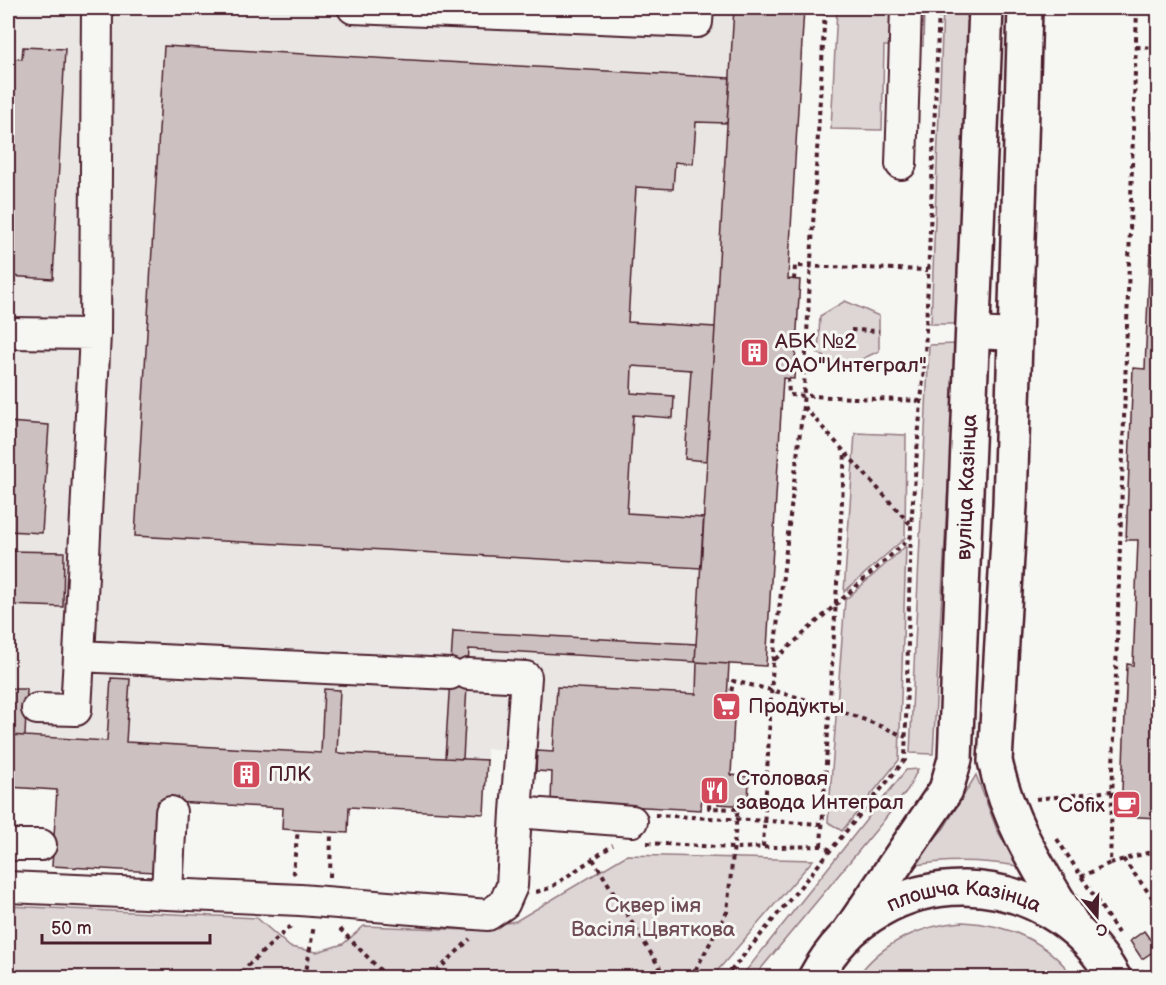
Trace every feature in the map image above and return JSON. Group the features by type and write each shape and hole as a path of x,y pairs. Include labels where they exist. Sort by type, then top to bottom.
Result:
{"main road":[{"name":"вуліца Казінца","path":"844,937 946,790 952,775 958,732 986,8"},
{"name":"вуліца Казінца","path":"1024,8 1016,335 996,761 1001,789 1013,821 1074,927"},
{"name":"плошча Казінца","path":"815,978 844,937 877,911 929,891 963,887 982,887 1014,894 1045,908 1074,927 1097,952 1126,972"},
{"path":"802,978 844,937"}],"lane":[{"path":"37,709 76,710 95,334 97,8"},
{"path":"353,8 697,22 698,8"},
{"path":"901,164 906,8"},
{"path":"8,333 95,334"},
{"path":"974,333 1016,335"},
{"path":"8,887 318,902 499,906 512,886 526,677 79,656"},
{"path":"167,893 171,812"},
{"path":"516,812 636,832"},
{"path":"8,845 41,845"}],"path":[{"path":"763,847 772,661 804,395 825,8"},
{"path":"725,978 905,760 911,525 921,401 939,8"},
{"path":"1110,863 1137,8"},
{"path":"1136,47 1158,48"},
{"path":"794,280 795,266 928,270"},
{"path":"851,330 879,331"},
{"path":"788,378 789,395 921,401"},
{"path":"803,406 911,525"},
{"path":"821,846 828,706 838,601 845,452"},
{"path":"772,661 911,538"},
{"path":"730,700 733,681 772,689 828,706 906,737"},
{"path":"1038,809 1032,800 1113,791"},
{"path":"691,978 727,912 738,809 709,808 710,792"},
{"path":"636,832 636,815 737,818 822,824"},
{"path":"295,857 298,830"},
{"path":"331,832 331,857"},
{"path":"430,978 479,931 499,906 550,888 636,832 734,848 821,846 831,850"},
{"path":"1056,838 1121,938"},
{"path":"1081,877 1110,863 1158,850"},
{"path":"592,859 666,978"},
{"path":"1123,859 1158,905"},
{"path":"234,978 318,902"},
{"path":"305,978 318,902"},
{"path":"318,902 356,947 388,978"},
{"path":"1126,972 1147,978"}],"shaded area":[{"path":"8,8 804,8 788,279 800,280 794,379 783,379 766,666 728,664 727,699 735,700 731,775 749,777 748,806 718,804 719,792 702,791 551,802 552,772 536,771 537,751 487,749 484,814 350,807 348,833 282,829 283,808 159,801 154,872 52,866 56,790 8,787"}],"green space":[{"path":"837,8 924,8 923,46 884,46 882,130 831,129"},
{"path":"943,8 970,8 956,324 931,324"},
{"path":"845,301 879,316 879,351 843,368 818,353 820,316"},
{"path":"956,344 933,754 910,753 929,345"},
{"path":"855,433 906,435 905,538 844,592"},
{"path":"906,546 899,760 842,831 828,822 845,600"},
{"path":"918,769 908,789 881,824 754,977 741,977 906,770"},
{"path":"976,775 997,830 1018,866 964,861 910,866 944,828"},
{"name":"Сквер імя Васіля Цвяткова","path":"627,855 813,860 712,977 8,977 8,906 257,918 290,947 317,952 343,944 364,926 469,930 516,921"},
{"path":"963,922 995,926 1039,944 1063,964 1073,977 857,977 878,954 890,945 918,931"}],"building":[{"name":"АБК №2 ОАО\"Интеграл\"","path":"734,8 804,8 788,279 800,280 794,379 783,378 766,666 695,662"},
{"path":"164,46 730,78 727,123 696,122 693,164 675,162 673,189 636,187 628,322 715,327 707,461 685,459 691,370 632,366 631,393 674,396 673,418 633,415 627,513 704,518 701,568 135,536"},
{"path":"23,47 65,49 53,279 8,276 8,58 22,59"},
{"path":"1158,57 1158,818 1121,816 1127,664 1133,665 1138,540 1126,540 1133,368 1145,369"},
{"path":"8,422 49,425 42,533 8,531"},
{"path":"8,551 64,552 63,607 8,605"},
{"path":"453,631 696,644 695,662 469,649 463,759 445,758"},
{"path":"697,662 729,664 727,699 735,700 731,775 749,777 748,806 718,804 719,792 702,791 701,810 551,802 552,772 536,771 537,751 553,752 557,687 696,694"},
{"name":"ПЛК","path":"111,678 130,679 126,742 321,753 324,689 340,690 337,753 487,760 484,814 349,807 348,833 282,829 283,808 158,801 154,872 52,866 57,790 8,787 8,735 107,741"},
{"path":"8,689 27,689 25,736 10,735 12,701 8,701"},
{"path":"1144,931 1157,949 1142,959 1130,941"}],"place":[{"name":"АБК №2 ОАО\"Интеграл\"","path":"754,353"},
{"name":"Продукты","path":"727,706"},
{"name":"ПЛК","path":"247,774"},
{"name":"Столовая завода Интеграл","path":"715,790"},
{"name":"Cofix","path":"1126,805"}]}
